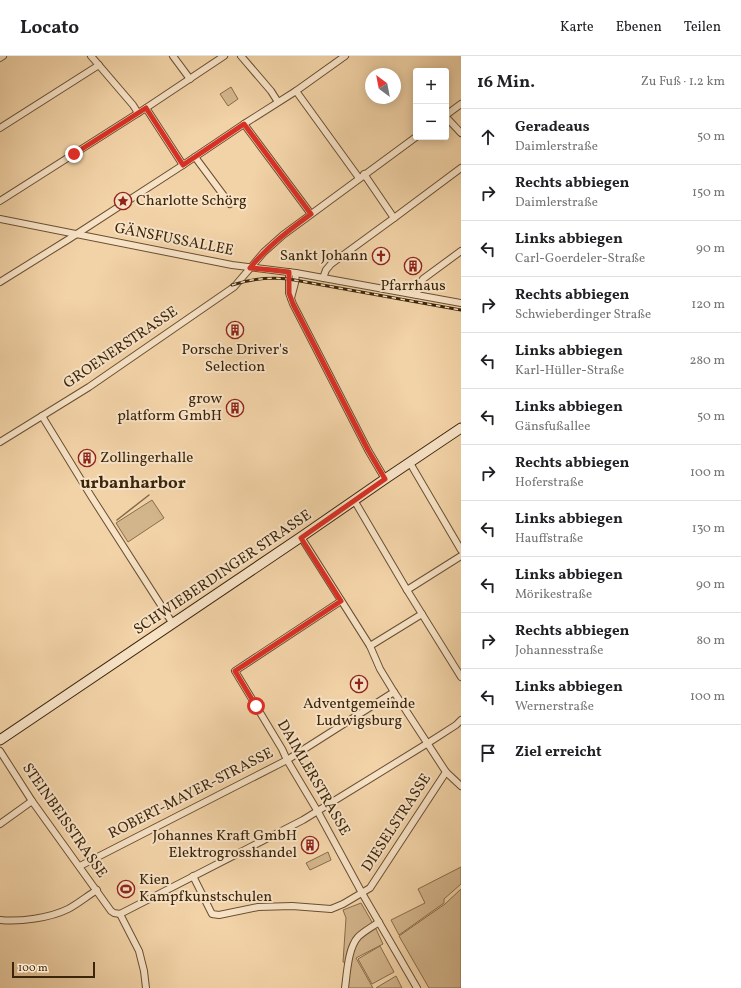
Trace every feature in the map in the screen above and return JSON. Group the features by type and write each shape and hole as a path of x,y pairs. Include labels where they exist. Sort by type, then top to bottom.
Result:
{"main road":[{"name":"SCHWIEBERDINGER STRASSE","path":"0,740 301,538 385,479 460,431"}],"street":[{"path":"91,56 133,105 138,113"},
{"path":"173,56 190,79"},
{"path":"0,201 146,108 224,56"},
{"path":"241,56 271,91 278,102"},
{"path":"0,282 296,91 344,56"},
{"path":"0,128 99,65"},
{"path":"296,91 394,218"},
{"path":"449,114 461,104"},
{"path":"146,108 183,165"},
{"path":"449,119 461,133"},
{"path":"244,124 311,214"},
{"name":"GROENERSTRASSE","path":"0,442 89,387 236,286 264,252 283,235 413,139"},
{"path":"195,157 230,204"},
{"path":"323,278 326,270 331,264 461,168"},
{"name":"GÄNSFUSSALLEE","path":"0,219 232,265 296,273 461,303"},
{"path":"417,295 418,286 423,279 461,251"},
{"path":"289,272 289,293 291,298 347,410 385,479"},
{"path":"291,298 296,273"},
{"path":"42,416 90,496 173,624"},
{"path":"410,463 461,550"},
{"path":"354,500 407,590 461,677"},
{"name":"DIESELSTRASSE","path":"193,876 212,914 219,915 258,907 292,906 331,909 343,904 370,888 446,772 394,692 380,669 370,646 301,538"},
{"path":"407,590 461,556"},
{"name":"DAIMLERSTRASSE","path":"341,601 235,671 282,749 362,893 418,988"},
{"path":"370,646 422,614"},
{"name":"ROBERT-MAYER-STRASSE","path":"80,866 287,760 394,692"},
{"path":"120,914 318,812 456,725 461,720"},
{"name":"STEINBEISSTRASSE","path":"0,752 32,801 111,911 120,914 139,951 146,988"},
{"path":"446,772 461,786"},
{"path":"0,824 32,801"},
{"path":"0,920 23,920 54,914 67,909 97,890"},
{"path":"345,988 350,952 355,942 358,937 379,922"}],"shaded area":[{"path":"231,87 238,99 228,106 220,94"},
{"path":"152,500 164,518 128,542 116,523"},
{"path":"328,852 331,860 310,870 306,863"},
{"path":"461,867 461,884 444,899 444,903 399,935 391,920 425,903 418,889"},
{"path":"461,889 461,988 429,988 399,936 445,904"},
{"path":"361,903 383,944 356,958 373,988 346,988 349,963 343,962 346,918 343,910"},
{"path":"380,946 394,972 372,984 358,959"},
{"path":"396,976 402,988 376,988"}],"waterway":[{"path":"117,520 149,495"}],"railway":[{"path":"232,285 260,279 289,279 461,310"}],"place":[{"name":"Charlotte Schörg","path":"123,201"},
{"name":"Sankt Johann","path":"381,256"},
{"name":"Pfarrhaus","path":"413,266"},
{"name":"Porsche Driver's Selection","path":"235,330"},
{"name":"grow platform GmbH","path":"235,408"},
{"name":"Zollingerhalle","path":"87,458"},
{"name":"Adventgemeinde Ludwigsburg","path":"359,684"},
{"name":"Johannes Kraft GmbH Elektrogrosshandel","path":"310,845"},
{"name":"Kien Kampfkunstschulen","path":"126,889"}],"district":[{"name":"urbanharbor","path":"133,483"}],"route":[{"path":"74,154 146,108 183,165 244,124 311,214 283,235 264,252 250,268 289,272 289,293 293,304 368,450 385,479 301,538 341,601 235,671 256,706"}]}
